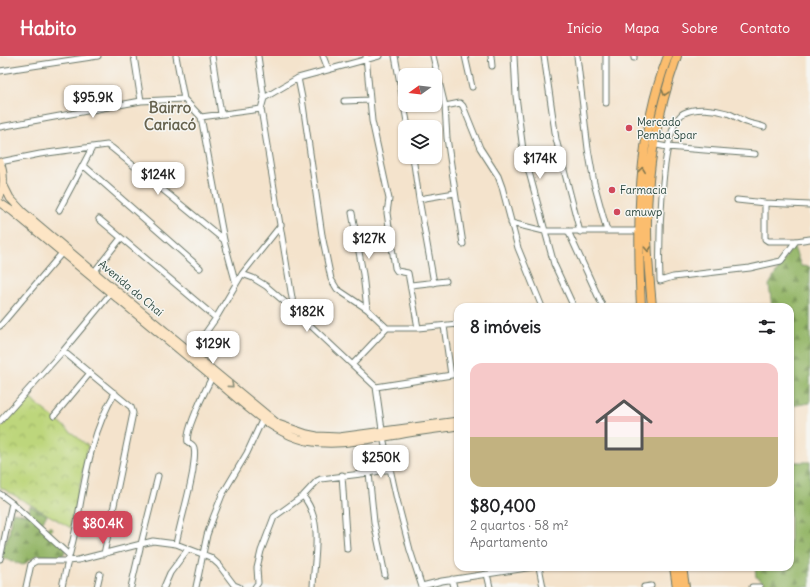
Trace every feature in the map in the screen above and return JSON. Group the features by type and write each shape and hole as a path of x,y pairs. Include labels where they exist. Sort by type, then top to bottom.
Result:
{"highway":[{"path":"650,144 654,99 668,56"},
{"path":"652,303 639,198 650,144 677,56"},
{"path":"641,303 643,231"},
{"path":"675,571 677,587"},
{"path":"682,571 684,587"}],"main road":[{"name":"Avenida do Chai","path":"0,162 3,184 0,196"},
{"name":"Avenida do Chai","path":"3,184 10,198 16,205 94,272 192,352 263,417"},
{"name":"Avenida do Chai","path":"0,203 263,417 286,428 317,436 338,437 383,434 454,426"},
{"name":"Avenida do Chai","path":"383,434 454,422"}],"street":[{"path":"0,71 98,56"},
{"path":"134,56 142,101"},
{"path":"176,56 184,100 201,117 224,240 236,284"},
{"path":"212,56 221,114"},
{"path":"258,56 264,98 261,109 294,310"},
{"path":"323,56 328,69"},
{"path":"264,98 298,78 366,57 379,56"},
{"path":"395,56 407,120"},
{"path":"433,56 445,106 447,138 463,244"},
{"path":"466,56 472,86"},
{"path":"491,56 492,66"},
{"path":"514,56 516,96 523,150 554,264 572,303"},
{"path":"544,56 556,139 580,232"},
{"path":"577,56 588,149 594,183 607,231"},
{"path":"606,56 606,103"},
{"path":"366,57 370,100 380,160 389,199 387,213 395,268 397,271 408,273 418,328"},
{"path":"298,78 322,235 331,279 337,289 367,309 387,328 418,328 454,325"},
{"path":"0,127 142,101 184,100"},
{"path":"344,101 370,100"},
{"path":"445,106 460,103 464,106 480,148 498,176 518,248 540,303"},
{"path":"201,117 261,109"},
{"path":"660,282 660,219 667,147 677,119 683,113 695,109 714,110 764,127"},
{"path":"650,144 667,147 755,154"},
{"path":"0,162 40,154 107,145 224,240"},
{"path":"59,210 92,148"},
{"path":"414,164 434,283"},
{"path":"83,165 200,268"},
{"path":"419,199 455,193"},
{"path":"737,200 810,205"},
{"path":"765,203 765,239 768,241 796,241 810,239"},
{"path":"352,214 363,274 367,309"},
{"path":"99,219 216,318"},
{"path":"511,223 544,231 643,231"},
{"path":"192,352 216,318 242,274 281,225"},
{"path":"568,231 601,303"},
{"path":"94,272 121,238"},
{"path":"650,288 673,277 750,268 781,261 796,241"},
{"path":"0,326 62,252"},
{"path":"242,274 253,278 266,286 353,364 376,387 383,434 399,507 410,550 422,586 452,579 507,571"},
{"path":"411,285 446,281"},
{"path":"0,421 63,351 111,293"},
{"path":"444,326 451,375"},
{"path":"353,364 387,328"},
{"path":"63,351 131,408 133,415 104,554"},
{"path":"54,416 90,373"},
{"path":"376,387 454,375"},
{"path":"176,544 181,519 189,492 194,462 195,449 192,444 188,442 187,437 191,423 212,377"},
{"path":"62,587 73,541 92,445 104,410 114,393"},
{"path":"196,587 212,518 222,495 248,453 263,417"},
{"path":"255,587 258,583 257,568 261,551 274,517 278,513 303,496 317,481 321,479 391,469"},
{"path":"369,472 374,522 385,575"},
{"path":"342,475 347,549"},
{"path":"131,587 158,476"},
{"path":"0,494 12,503 69,555"},
{"path":"303,496 311,507 316,526 313,587"},
{"path":"0,559 12,503"},
{"path":"26,587 33,562 67,561 104,554 153,541 176,544 210,557 219,565 235,586"},
{"path":"164,587 170,572 188,549"},
{"path":"541,571 543,587"},
{"path":"97,587 100,574"},
{"path":"487,574 490,587"},
{"path":"452,579 454,587"},
{"path":"644,587 651,586"},
{"path":"752,587 760,587"}],"green space":[{"path":"793,245 801,266 810,267 810,403 794,405 794,303 771,303 769,285"},
{"path":"27,396 88,446 71,528 0,487 0,429"},
{"path":"794,462 810,462 810,587 771,587 756,577 755,571 794,571"},
{"path":"30,506 47,515 40,525 46,530 49,526 52,528 49,535 67,544 64,554 60,557 37,555 23,565 2,558 3,545 9,535 13,512 28,515"}],"place":[{"name":"Mercado Pemba Spar","path":"629,128"},
{"name":"Farmacia","path":"612,190"},
{"name":"amuwp","path":"617,212"}],"district":[{"name":"Bairro Cariacó","path":"170,116"}]}
